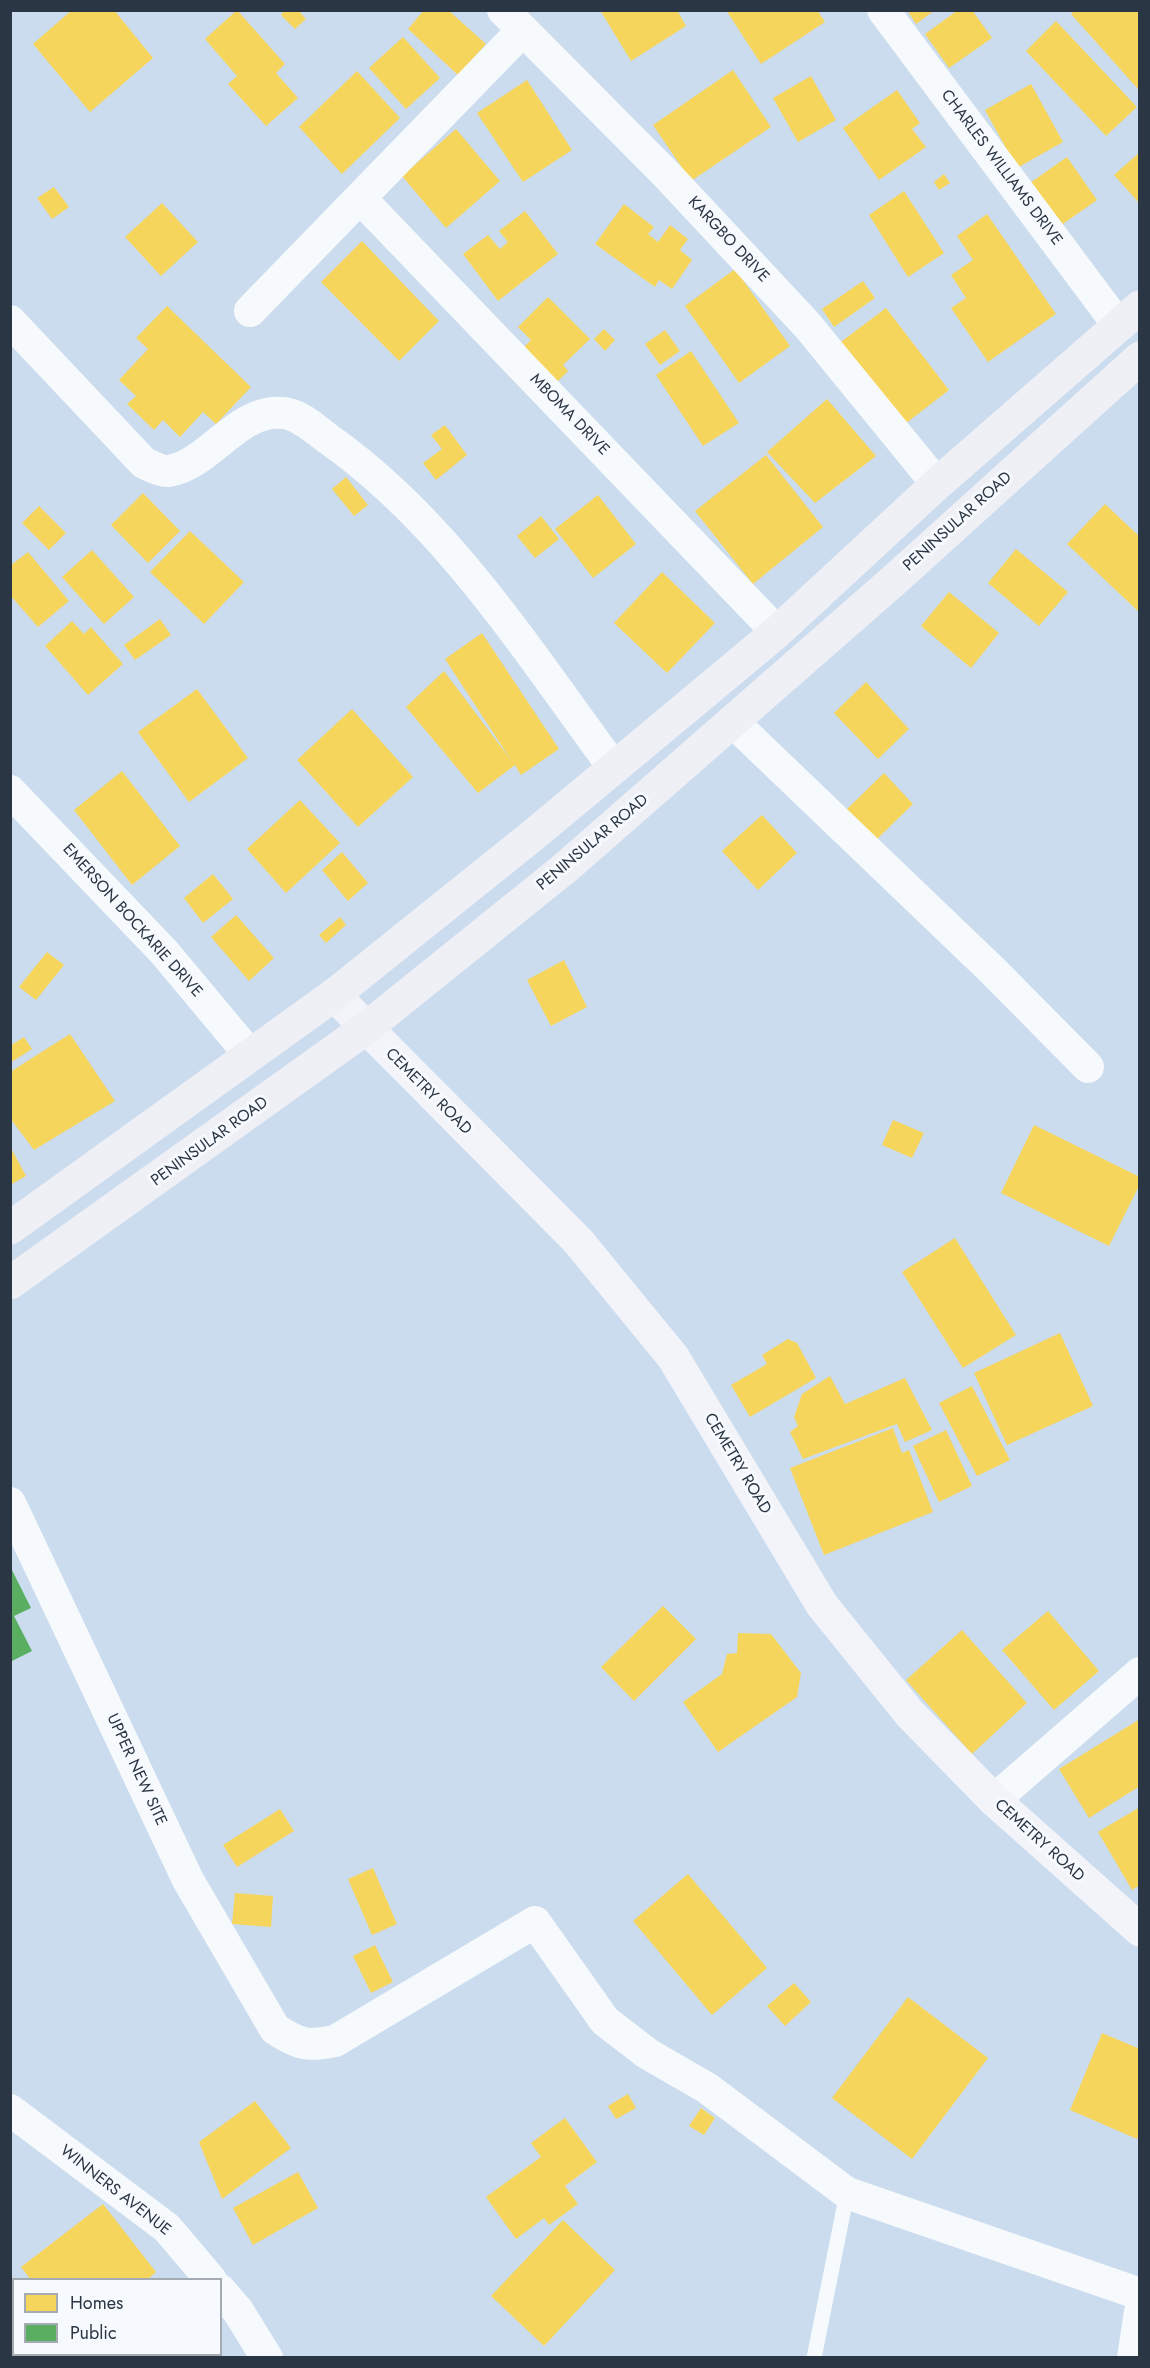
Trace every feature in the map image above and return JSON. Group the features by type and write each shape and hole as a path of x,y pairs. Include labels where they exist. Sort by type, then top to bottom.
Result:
{"main road":[{"path":"10,1228 334,995 615,768 777,632 937,484 1129,316"},
{"name":"PENINSULAR ROAD","path":"10,1283 365,1029 565,868 892,582 1140,358"}],"street":[{"name":"CHARLES WILLIAMS DRIVE","path":"883,10 1129,316"},
{"path":"250,311 360,198 513,20"},
{"name":"KARGBO DRIVE","path":"513,20 666,174 808,326 937,484"},
{"name":"MBOMA DRIVE","path":"360,198 777,632"},
{"path":"10,321 144,463 167,472 187,465 250,419 284,413 302,419 349,453 454,554 615,768"},
{"path":"733,722 992,970 1088,1068"},
{"name":"EMERSON BOCKARIE DRIVE","path":"10,791 164,952 250,1055"},
{"name":"CEMETRY ROAD","path":"334,995 365,1029 578,1241 673,1357 822,1605 910,1714 994,1800 1140,1930"},
{"name":"UPPER NEW SITE","path":"10,1503 188,1880 275,2029 296,2042 316,2045 335,2042 535,1922 605,2021 648,2054 707,2088 847,2193"},
{"path":"994,1800 1140,1673"},
{"name":"WINNERS AVENUE","path":"10,2110 167,2228 209,2278"},
{"path":"847,2193 1140,2294"},
{"path":"222,2292 238,2311 267,2358"},
{"path":"1133,2358 1140,2312"}],"lane":[{"path":"814,2358 847,2193"}],"building: Homes":[{"path":"72,10 114,10 153,58 90,112 33,44"},
{"path":"237,10 285,64 276,73 298,98 266,126 228,84 237,76 205,39"},
{"path":"285,10 298,10 306,19 295,29 281,15"},
{"path":"424,10 448,10 486,44 458,75 408,29"},
{"path":"600,10 677,10 686,26 631,61"},
{"path":"726,10 817,10 825,22 761,64"},
{"path":"907,10 935,10 916,24"},
{"path":"958,10 972,10 992,38 949,68 925,34"},
{"path":"1075,10 1140,10 1138,89 1071,14"},
{"path":"1056,21 1137,107 1106,136 1026,51"},
{"path":"403,37 440,78 406,109 369,68"},
{"path":"733,70 771,127 691,181 653,125"},
{"path":"357,71 400,118 342,174 299,127"},
{"path":"811,76 836,120 798,142 773,98"},
{"path":"527,80 572,150 523,182 477,113"},
{"path":"1031,84 1063,142 1017,168 985,110"},
{"path":"897,90 920,123 912,129 926,147 879,180 843,128"},
{"path":"456,129 500,181 446,228 402,176"},
{"path":"1140,152 1140,204 1114,175"},
{"path":"1067,157 1097,200 1060,226 1030,183"},
{"path":"944,174 950,183 939,190 934,182"},
{"path":"54,187 69,207 52,219 37,198"},
{"path":"904,191 944,253 908,277 869,215"},
{"path":"162,203 198,242 161,276 125,237"},
{"path":"624,204 654,227 648,234 658,242 670,225 688,239 680,250 692,260 672,289 659,280 655,287 595,244"},
{"path":"525,211 558,254 498,301 463,254 488,235 500,249 508,242 499,231"},
{"path":"987,214 1056,314 988,362 951,308 966,298 951,275 973,260 957,236"},
{"path":"362,241 439,321 399,361 321,282"},
{"path":"735,269 790,346 739,383 685,306"},
{"path":"863,281 875,298 834,327 822,309"},
{"path":"548,297 590,339 563,365 568,371 556,383 523,348 531,340 518,327"},
{"path":"167,306 251,387 216,424 203,412 180,437 163,420 154,430 127,404 136,396 119,380 148,349 136,338"},
{"path":"886,308 949,390 901,427 838,344"},
{"path":"604,329 615,340 605,351 594,339"},
{"path":"665,330 680,351 660,365 645,344"},
{"path":"691,351 739,423 703,446 656,375"},
{"path":"827,399 876,456 815,503 767,452"},
{"path":"445,425 467,455 436,480 423,463 442,449 431,435"},
{"path":"766,455 823,527 753,584 695,511"},
{"path":"346,477 368,505 354,516 332,489"},
{"path":"143,493 180,531 148,563 111,525"},
{"path":"598,495 636,544 593,578 555,529"},
{"path":"1105,504 1140,537 1140,613 1067,544"},
{"path":"39,506 66,533 49,550 22,523"},
{"path":"541,516 559,539 535,558 517,536"},
{"path":"190,531 244,582 204,624 150,572"},
{"path":"1016,549 1068,592 1039,626 988,583"},
{"path":"92,550 134,597 104,624 62,577"},
{"path":"28,552 69,601 38,627 10,595 10,566"},
{"path":"662,572 715,623 667,673 614,623"},
{"path":"949,592 999,633 971,668 921,626"},
{"path":"160,619 171,635 135,660 124,645"},
{"path":"72,621 84,634 91,627 123,664 88,695 45,646"},
{"path":"482,633 559,749 521,775 515,765 478,793 406,707 444,671 511,760 445,659"},
{"path":"866,682 909,729 878,759 834,713"},
{"path":"197,689 248,758 189,802 138,732"},
{"path":"352,709 413,777 358,827 297,760"},
{"path":"122,771 180,846 132,885 74,810"},
{"path":"884,773 913,804 874,842 845,811"},
{"path":"300,800 340,843 286,893 247,849"},
{"path":"762,815 797,853 758,890 722,851"},
{"path":"342,852 368,883 348,901 322,870"},
{"path":"213,874 233,899 203,923 184,898"},
{"path":"236,915 274,958 249,981 211,937"},
{"path":"340,917 346,925 326,943 319,935"},
{"path":"47,952 64,965 36,1000 19,987"},
{"path":"564,960 587,1007 551,1026 527,980"},
{"path":"70,1034 115,1101 34,1150 10,1118 10,1072"},
{"path":"24,1037 32,1049 10,1063 10,1046"},
{"path":"893,1120 924,1133 912,1158 882,1145"},
{"path":"1034,1125 1140,1177 1140,1184 1109,1246 1001,1193"},
{"path":"10,1146 26,1176 10,1185"},
{"path":"955,1238 1016,1335 963,1368 902,1272"},
{"path":"1060,1333 1093,1406 1007,1445 974,1373"},
{"path":"788,1339 797,1343 816,1378 750,1417 731,1385 767,1364 762,1355"},
{"path":"830,1376 845,1404 905,1378 932,1430 905,1442 897,1424 803,1459 790,1432 798,1426 794,1417 802,1394"},
{"path":"972,1386 1010,1460 977,1476 939,1403"},
{"path":"893,1428 902,1453 909,1450 933,1512 824,1555 790,1468"},
{"path":"946,1430 972,1486 939,1502 913,1446"},
{"path":"663,1606 696,1639 634,1701 601,1667"},
{"path":"1048,1611 1099,1671 1054,1710 1002,1650"},
{"path":"962,1630 1027,1703 972,1754 906,1680"},
{"path":"738,1633 771,1634 801,1673 797,1697 718,1752 683,1702 722,1674 727,1654 737,1653"},
{"path":"1140,1719 1140,1786 1089,1818 1059,1769"},
{"path":"1140,1807 1140,1885 1132,1890 1098,1832"},
{"path":"280,1809 294,1831 237,1867 223,1845"},
{"path":"373,1868 397,1924 372,1935 348,1879"},
{"path":"688,1874 767,1968 712,2015 633,1921"},
{"path":"235,1893 273,1896 271,1927 232,1924"},
{"path":"375,1945 393,1982 371,1993 353,1956"},
{"path":"794,1983 811,2002 785,2026 767,2006"},
{"path":"908,1997 988,2058 912,2159 832,2098"},
{"path":"1102,2033 1140,2049 1140,2132 1137,2139 1070,2110"},
{"path":"628,2094 636,2108 616,2119 608,2106"},
{"path":"255,2101 291,2148 222,2199 199,2142"},
{"path":"701,2108 715,2118 704,2135 689,2126"},
{"path":"565,2118 597,2162 565,2186 578,2204 549,2225 544,2218 516,2239 486,2197 541,2157 531,2143"},
{"path":"298,2172 318,2208 253,2245 233,2208"},
{"path":"103,2204 156,2272 149,2278 29,2278 21,2267"},
{"path":"563,2220 615,2270 544,2346 491,2296"},
{"path":"12,2346 12,2356 42,2356 44,2358 10,2358"},
{"path":"114,2356 202,2356 203,2358 112,2358"}],"building: Public":[{"path":"10,1566 31,1608 14,1616 32,1651 10,1662"}]}
